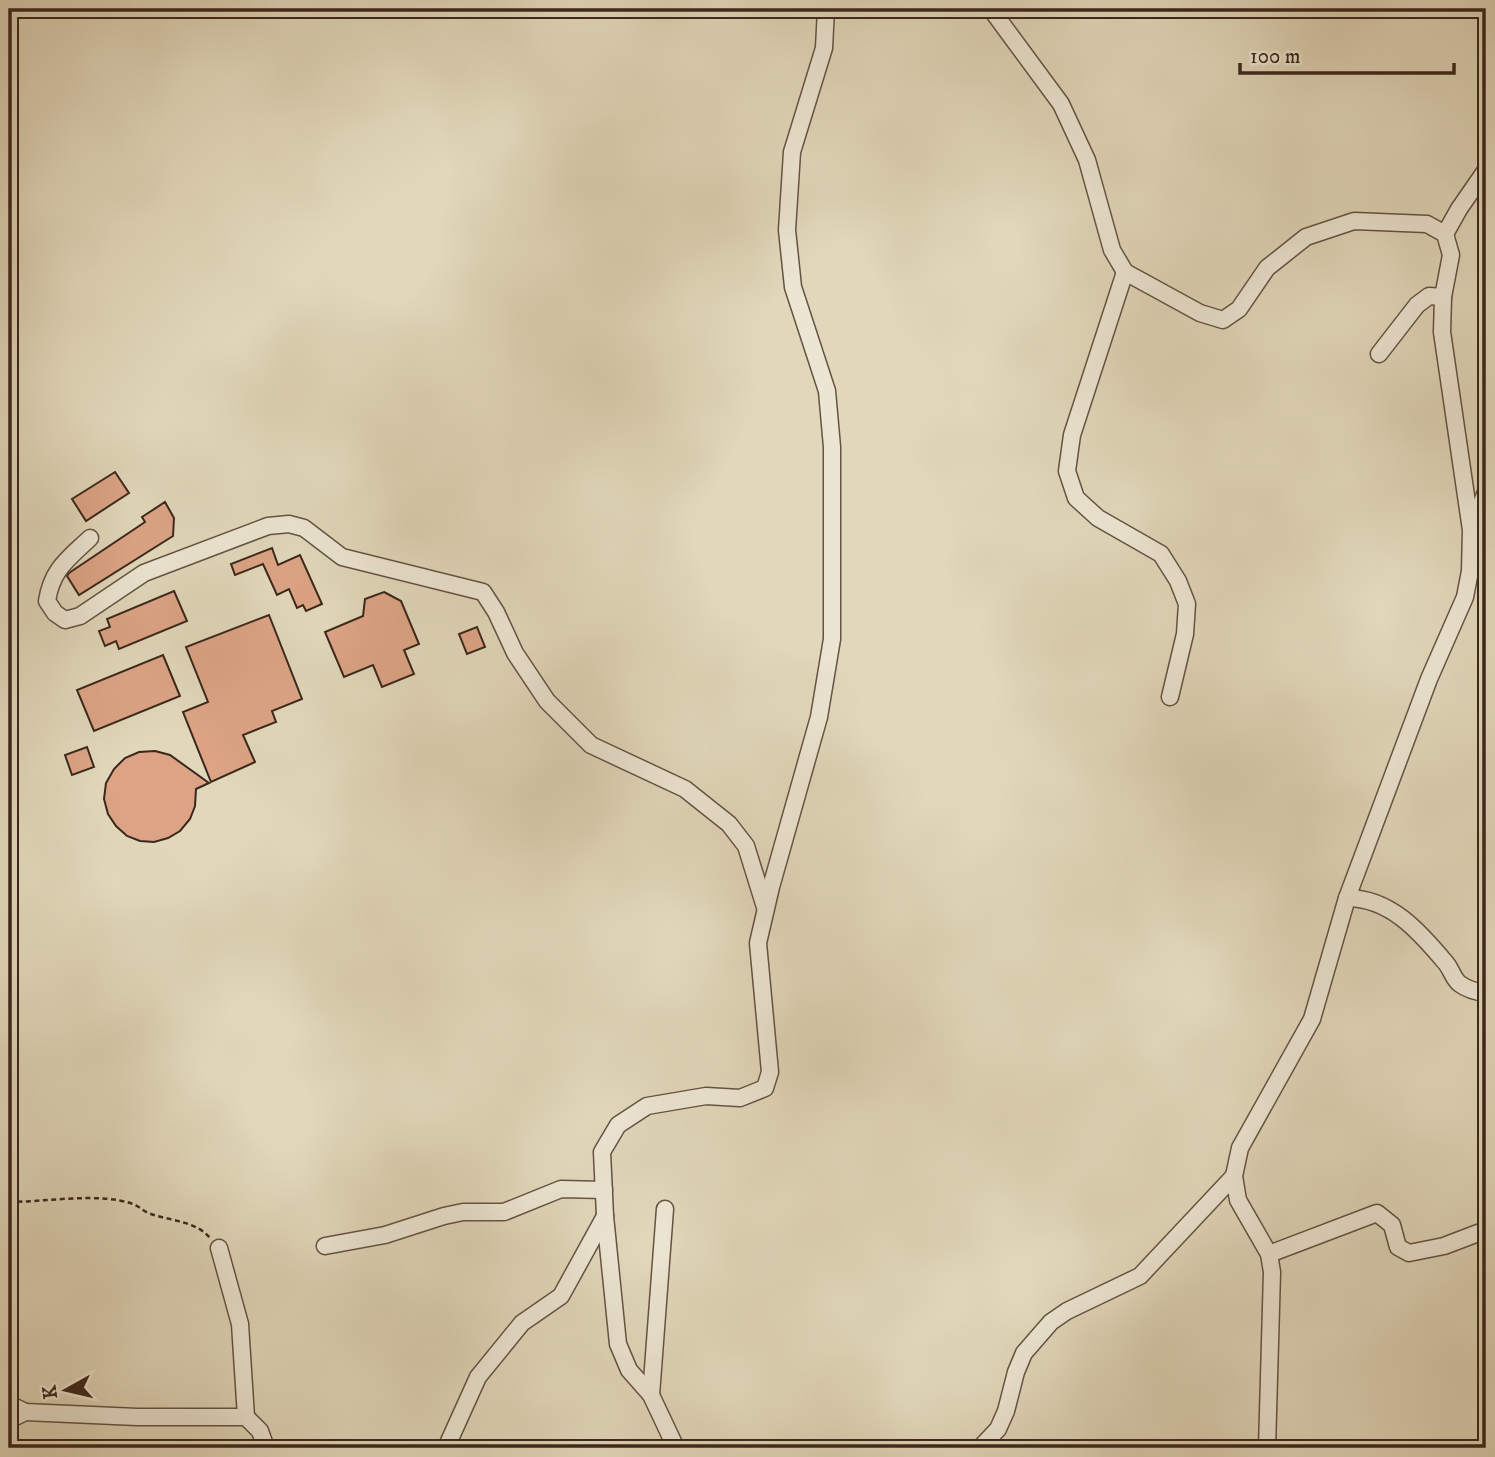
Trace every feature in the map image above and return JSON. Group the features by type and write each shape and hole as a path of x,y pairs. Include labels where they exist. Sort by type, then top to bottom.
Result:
{"street":[{"path":"676,1448 651,1395 629,1370 618,1344 605,1216 602,1152 618,1125 647,1106 706,1096 740,1098 765,1088 771,1072 758,943 819,717 832,639 832,447 827,391 793,287 787,230 792,152 824,48 826,9"},
{"path":"991,9 1060,104 1087,160 1112,250 1125,272 1199,313 1223,320 1239,309 1267,268 1306,237 1354,221 1427,224 1445,234"},
{"path":"1268,1448 1272,1272 1269,1254 1238,1200 1234,1176 1240,1148 1312,1019 1347,898 1429,679 1465,597 1470,570 1471,530 1442,332 1443,298 1451,255 1445,234 1459,208 1486,170"},
{"path":"1125,272 1072,435 1067,471 1076,498 1098,518 1161,554 1178,581 1187,604 1185,634 1170,697"},
{"path":"1380,354 1417,305 1429,296 1443,298"},
{"path":"1471,530 1486,492"},
{"path":"90,538 60,566 50,585 47,601 55,613 65,620 80,616 144,573 268,526 289,523 304,528 342,557 482,592 496,612 515,653 547,701 591,745 685,789 729,824 746,846 766,909"},
{"path":"1347,898 1364,898 1381,904 1410,924 1448,965 1458,983 1476,992 1486,993"},
{"path":"981,1448 998,1429 1024,1353 1051,1322 1067,1311 1140,1276 1234,1176"},
{"path":"325,1246 385,1235 463,1212 504,1212 561,1188 604,1190"},
{"path":"651,1395 665,1209"},
{"path":"1269,1254 1377,1213 1392,1226 1398,1247 1409,1253 1444,1246 1486,1230"},
{"path":"446,1448 478,1377 522,1323 561,1296 605,1216"},
{"path":"219,1248 240,1324 246,1417 260,1431 267,1448"},
{"path":"9,1404 25,1412 137,1417 246,1417"},
{"path":"9,1420 25,1412"}],"path":[{"path":"9,1202 54,1199 114,1200 134,1204 150,1214 169,1217 207,1233 219,1248"}],"building":[{"path":"115,472 129,493 86,521 72,499"},
{"path":"165,502 174,518 173,536 79,595 67,576 69,573 145,522 142,517"},
{"path":"272,548 278,565 300,555 322,604 306,611 303,605 297,608 289,589 277,595 263,564 235,575 231,564"},
{"path":"174,591 187,621 119,649 116,641 105,646 99,631 110,627 107,619"},
{"path":"384,592 401,601 419,644 404,650 414,674 382,687 373,665 344,677 325,632 363,616 365,599"},
{"path":"269,615 302,699 272,711 276,722 243,735 255,762 211,782 183,712 208,702 186,647"},
{"path":"477,627 485,647 467,654 459,634"},
{"path":"163,655 180,696 94,731 77,690"},
{"path":"87,747 94,767 72,775 65,755"},
{"path":"155,751 170,755 209,783 196,789 195,806 190,819 180,831 154,842 140,841 127,836 108,814 104,799 106,783 114,769 125,758 139,752"}]}
